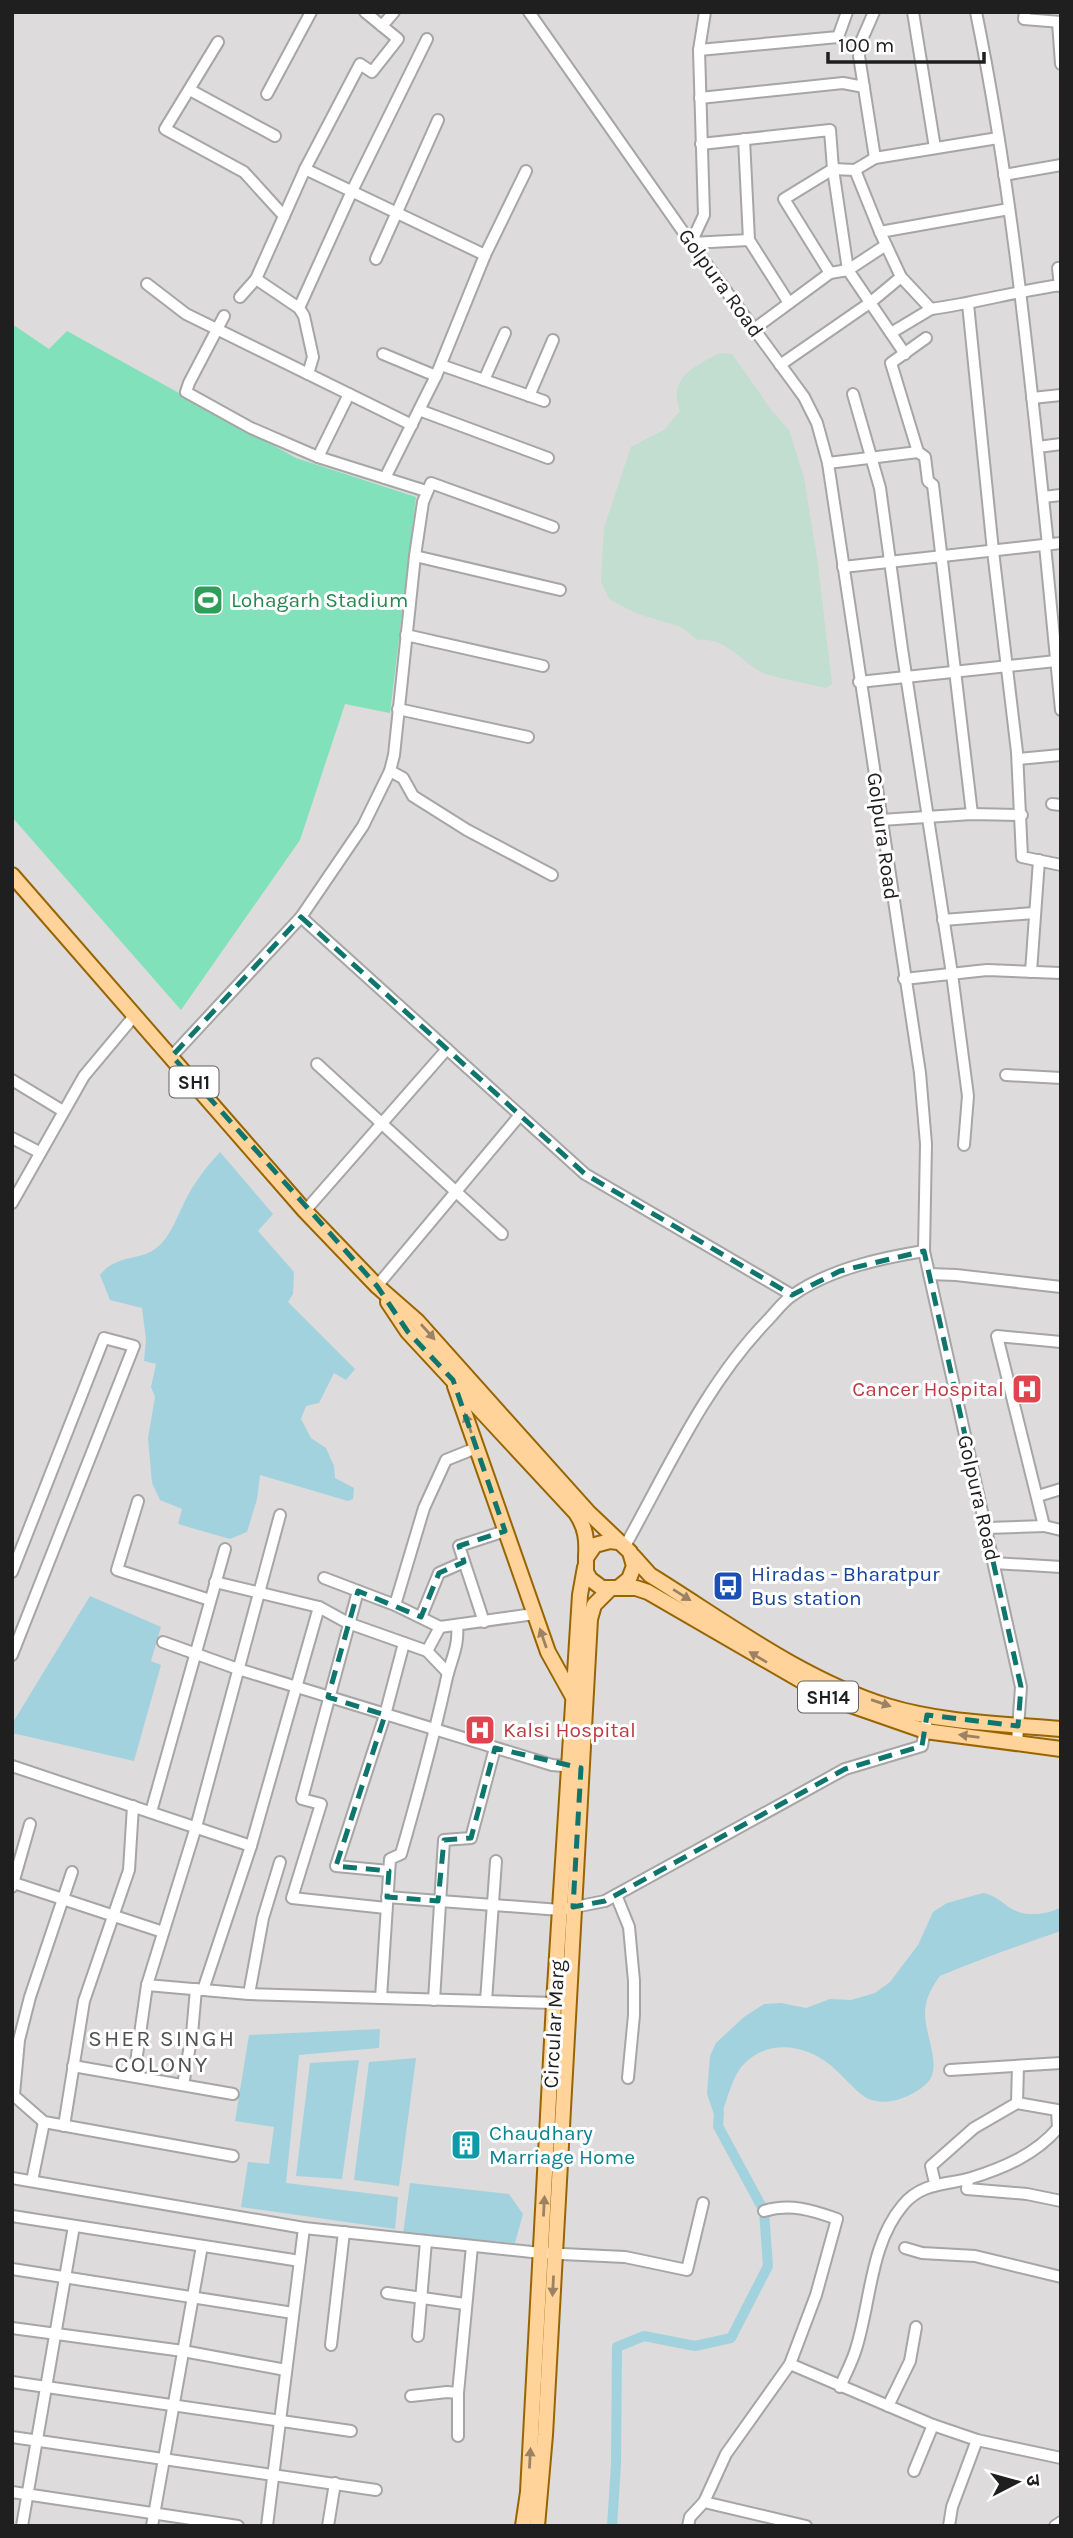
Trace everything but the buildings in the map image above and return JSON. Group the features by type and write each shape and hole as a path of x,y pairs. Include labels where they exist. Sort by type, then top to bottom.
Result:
{"main road":[{"name":"SH1","path":"12,874 17,890 135,1014 305,1211 377,1286 417,1321 624,1547"},
{"name":"SH1","path":"377,1286 408,1332 576,1513 584,1524 587,1538 586,1561"},
{"path":"453,1380 548,1652 574,1698"},
{"path":"602,1542 624,1547 634,1566 629,1579 614,1588 595,1585 590,1579 586,1561 595,1545 602,1542"},
{"name":"SH14","path":"624,1547 650,1575 824,1681 889,1706 928,1715 1061,1729"},
{"name":"Circular Marg","path":"575,1767 574,1698 580,1595 586,1561"},
{"name":"SH14","path":"614,1588 648,1591 833,1699 925,1731 1017,1741 1061,1749"},
{"name":"Circular Marg","path":"523,2526 548,2254 575,1767 590,1619 594,1605 614,1588"},
{"path":"1040,1746 1033,1741 1032,1736 1042,1727"},
{"name":"Circular Marg","path":"537,2526 544,2447 555,2003 567,1908"}],"street":[{"path":"240,297 256,279 305,169 360,64 372,72 398,39 365,12"},
{"path":"382,26 394,12"},
{"name":"Golpura Road","path":"529,12 691,243 804,397 817,423 828,463 920,1073 926,1144 924,1251 1021,1687 1017,1741"},
{"path":"705,12 699,50 704,215 691,243 749,240"},
{"path":"699,50 838,37 847,12"},
{"path":"874,12 860,44 859,56 875,158"},
{"path":"913,12 935,148"},
{"path":"976,12 1021,290 1043,497 1061,710"},
{"path":"1025,12 1024,19 1059,22 1061,63"},
{"path":"267,94 310,13"},
{"path":"299,308 426,38"},
{"path":"218,42 164,129 244,172 285,216"},
{"path":"700,98 843,83 864,87"},
{"path":"190,90 275,136"},
{"path":"376,259 438,120"},
{"path":"701,144 830,130 848,270 905,354"},
{"path":"830,273 784,199 833,169 855,170 875,158 998,138"},
{"path":"744,139 749,240 789,303"},
{"path":"1004,175 1061,164"},
{"path":"305,169 485,255"},
{"path":"855,170 901,277 931,309"},
{"path":"386,478 438,370 485,255 526,171"},
{"path":"880,232 1009,209"},
{"path":"754,329 830,273 848,270 886,245"},
{"path":"891,333 931,309 968,304 1021,290 1060,285 1058,268 1061,268"},
{"path":"780,365 871,302 901,277"},
{"path":"256,279 299,308 304,316 313,357 309,374"},
{"path":"147,284 186,314 412,425"},
{"path":"968,304 993,551 1018,759 1022,857 1061,865"},
{"path":"224,316 188,383 186,392 251,428 318,457 426,491"},
{"path":"484,380 505,333"},
{"path":"918,453 891,363 926,338"},
{"path":"529,396 553,340"},
{"path":"383,354 484,380 544,401"},
{"path":"318,457 349,394"},
{"path":"853,394 880,488 952,974 969,1109 964,1145"},
{"path":"1032,398 1061,395"},
{"path":"419,410 548,458"},
{"path":"1038,447 1061,444"},
{"path":"828,463 918,453 925,457 928,481 933,485 972,814"},
{"path":"172,1056 301,917 363,826 390,771 415,556 426,491 431,482 553,527"},
{"path":"1043,497 1061,495"},
{"path":"843,567 1061,543"},
{"path":"415,556 560,590"},
{"path":"406,635 543,666"},
{"path":"859,682 1056,661"},
{"path":"398,709 528,737"},
{"path":"1018,759 1061,755"},
{"path":"390,771 403,778 413,796 467,830 552,875"},
{"path":"881,820 972,814 1021,815"},
{"path":"1031,972 1039,860"},
{"path":"943,920 1034,913"},
{"path":"301,917 585,1174 792,1295"},
{"path":"904,979 987,970 1061,973"},
{"path":"12,1203 84,1076 135,1014"},
{"path":"305,1211 447,1049"},
{"path":"317,1064 502,1234"},
{"path":"1006,1075 1061,1078"},
{"path":"12,1080 64,1111"},
{"path":"377,1286 520,1115"},
{"path":"12,1138 39,1152"},
{"path":"624,1547 699,1413 740,1349 792,1295 840,1271 887,1257 924,1251"},
{"path":"929,1274 1061,1287"},
{"path":"1044,1526 997,1336 1061,1342"},
{"path":"12,1572 104,1338 134,1346 12,1655"},
{"path":"395,1605 424,1508 446,1460 476,1448"},
{"path":"1038,1496 1061,1489"},
{"path":"138,1501 117,1570 210,1600"},
{"path":"134,2076 147,1985 196,1827 280,1515"},
{"path":"986,1528 1044,1526 1061,1530"},
{"path":"484,1622 459,1546 505,1531"},
{"path":"151,1812 225,1549"},
{"path":"421,1617 439,1573 464,1562"},
{"path":"994,1563 1061,1567"},
{"path":"324,1578 395,1605 440,1627 534,1614"},
{"path":"215,1582 319,1607 348,1623 427,1651 448,1672"},
{"path":"358,1591 302,1799 321,1804 292,1898 387,1903 438,1901 567,1908 605,1900 845,1769 922,1746 928,1715"},
{"path":"183,2085 199,1990 251,1846 319,1607"},
{"path":"381,1998 390,1859 401,1854 436,1730 448,1672 459,1641 457,1625"},
{"path":"427,1651 440,1627"},
{"path":"163,1642 238,1670 328,1698 552,1765 575,1767"},
{"path":"389,1871 337,1866 385,1715 404,1643"},
{"path":"434,2000 438,1901 444,1840 471,1838 495,1748"},
{"path":"12,1766 251,1846"},
{"path":"64,2126 84,2001 129,1870 133,1806"},
{"path":"30,1824 13,1885 163,1932"},
{"path":"486,2001 496,1861"},
{"path":"249,1994 263,1918 280,1862"},
{"path":"72,1872 16,2039 13,2094 44,2122 233,2155"},
{"path":"616,1895 629,1927 634,1981 628,2078"},
{"path":"147,1985 249,1994 555,2003"},
{"path":"950,2070 1061,2063"},
{"path":"73,2066 233,2094"},
{"path":"1017,2103 1018,2066"},
{"path":"840,2387 855,2353 877,2260 892,2220 905,2202 935,2183 968,2179 1002,2168 1028,2154 1060,2128 1057,2110 1017,2103 974,2128 931,2166 935,2183"},
{"path":"32,2181 44,2122"},
{"path":"12,2178 304,2228 548,2254 625,2257 687,2270 703,2203"},
{"path":"968,2179 967,2189 1027,2194 1061,2201"},
{"path":"688,2526 690,2517 704,2502 726,2454 790,2364 816,2295 837,2219 808,2208 780,2206 764,2211"},
{"path":"12,2216 300,2261"},
{"path":"22,2526 74,2226"},
{"path":"267,2526 304,2228"},
{"path":"331,2346 344,2232"},
{"path":"418,2336 426,2241"},
{"path":"152,2526 202,2246"},
{"path":"458,2436 458,2393 472,2246"},
{"path":"905,2248 922,2253 975,2256 1061,2277"},
{"path":"12,2270 193,2296 293,2314"},
{"path":"387,2293 466,2304"},
{"path":"888,2406 910,2361 916,2327"},
{"path":"12,2328 183,2351 286,2370"},
{"path":"790,2364 840,2387 976,2440 1060,2455"},
{"path":"12,2382 351,2431"},
{"path":"411,2396 458,2393"},
{"path":"914,2471 933,2425"},
{"path":"12,2437 376,2490"},
{"path":"949,2526 952,2507 976,2440"},
{"path":"328,2526 335,2483"},
{"path":"12,2492 238,2526"},
{"path":"704,2502 806,2526"},
{"path":"1055,2526 1061,2522"}],"highlighted area":[{"path":"301,917 585,1174 792,1295 840,1271 924,1251 1021,1687 1018,1726 927,1715 922,1746 845,1769 605,1901 573,1907 581,1768 495,1748 471,1838 444,1840 438,1901 387,1897 389,1871 336,1866 385,1715 328,1697 358,1591 421,1617 439,1573 464,1562 459,1546 505,1531 453,1380 408,1332 377,1286 172,1056"}],"shaded area":[{"path":"12,12 1061,12 1061,2526 12,2526"}],"green space":[{"name":"Lohagarh Stadium","path":"12,324 49,349 67,331 296,458 416,497 390,713 345,704 300,840 181,1010 12,817"},
{"path":"720,353 732,354 772,411 789,430 804,478 817,558 832,684 826,688 766,674 727,647 709,640 698,640 681,627 638,614 609,599 601,581 604,528 631,447 664,430 680,411 677,390 680,382 693,368"}],"water":[{"path":"220,1152 273,1214 258,1231 294,1272 293,1294 288,1302 355,1369 346,1380 334,1373 319,1403 306,1406 301,1419 311,1438 326,1448 334,1466 335,1478 354,1488 353,1499 348,1501 260,1475 257,1499 247,1532 230,1539 178,1524 182,1509 160,1500 152,1483 148,1438 155,1397 151,1387 156,1364 144,1361 146,1339 142,1308 110,1300 100,1275 115,1263 146,1254 161,1244 172,1229 196,1182"},
{"path":"90,1596 161,1627 151,1661 161,1665 134,1761 12,1733 12,1724"},
{"path":"983,1893 1024,1913 1043,1913 1061,1907 1061,1931 940,1976 931,1989 926,2004 926,2024 934,2066 928,2082 923,2087 901,2099 876,2101 859,2093 819,2057 796,2049 773,2048 762,2051 742,2066 731,2086 718,2126 707,2094 710,2056 716,2043 744,2017 764,2004 781,2003 806,2008 830,1999 851,2000 875,1993 890,1982 918,1945 933,1912 947,1903"},
{"path":"380,2029 379,2048 299,2055 286,2183 398,2197 395,2229 241,2207 248,2162 269,2164 274,2127 235,2121 249,2035"},
{"path":"416,2058 399,2186 354,2180 369,2062"},
{"path":"359,2060 342,2179 296,2176 310,2063"},
{"path":"410,2183 509,2194 523,2214 515,2243 403,2234"}],"waterway":[{"path":"612,2526 616,2464 617,2347 644,2336 695,2346 731,2338 768,2266 764,2211 718,2126 719,2112"}],"place":[{"name":"Lohagarh Stadium","path":"208,600"},
{"name":"Cancer Hospital","path":"1027,1389"},
{"name":"Hiradas - Bharatpur Bus station","path":"728,1586"},
{"name":"Kalsi Hospital","path":"480,1730"},
{"name":"Chaudhary Marriage Home","path":"466,2145"}],"district":[{"name":"SHER SINGH COLONY","path":"162,2051"}]}
